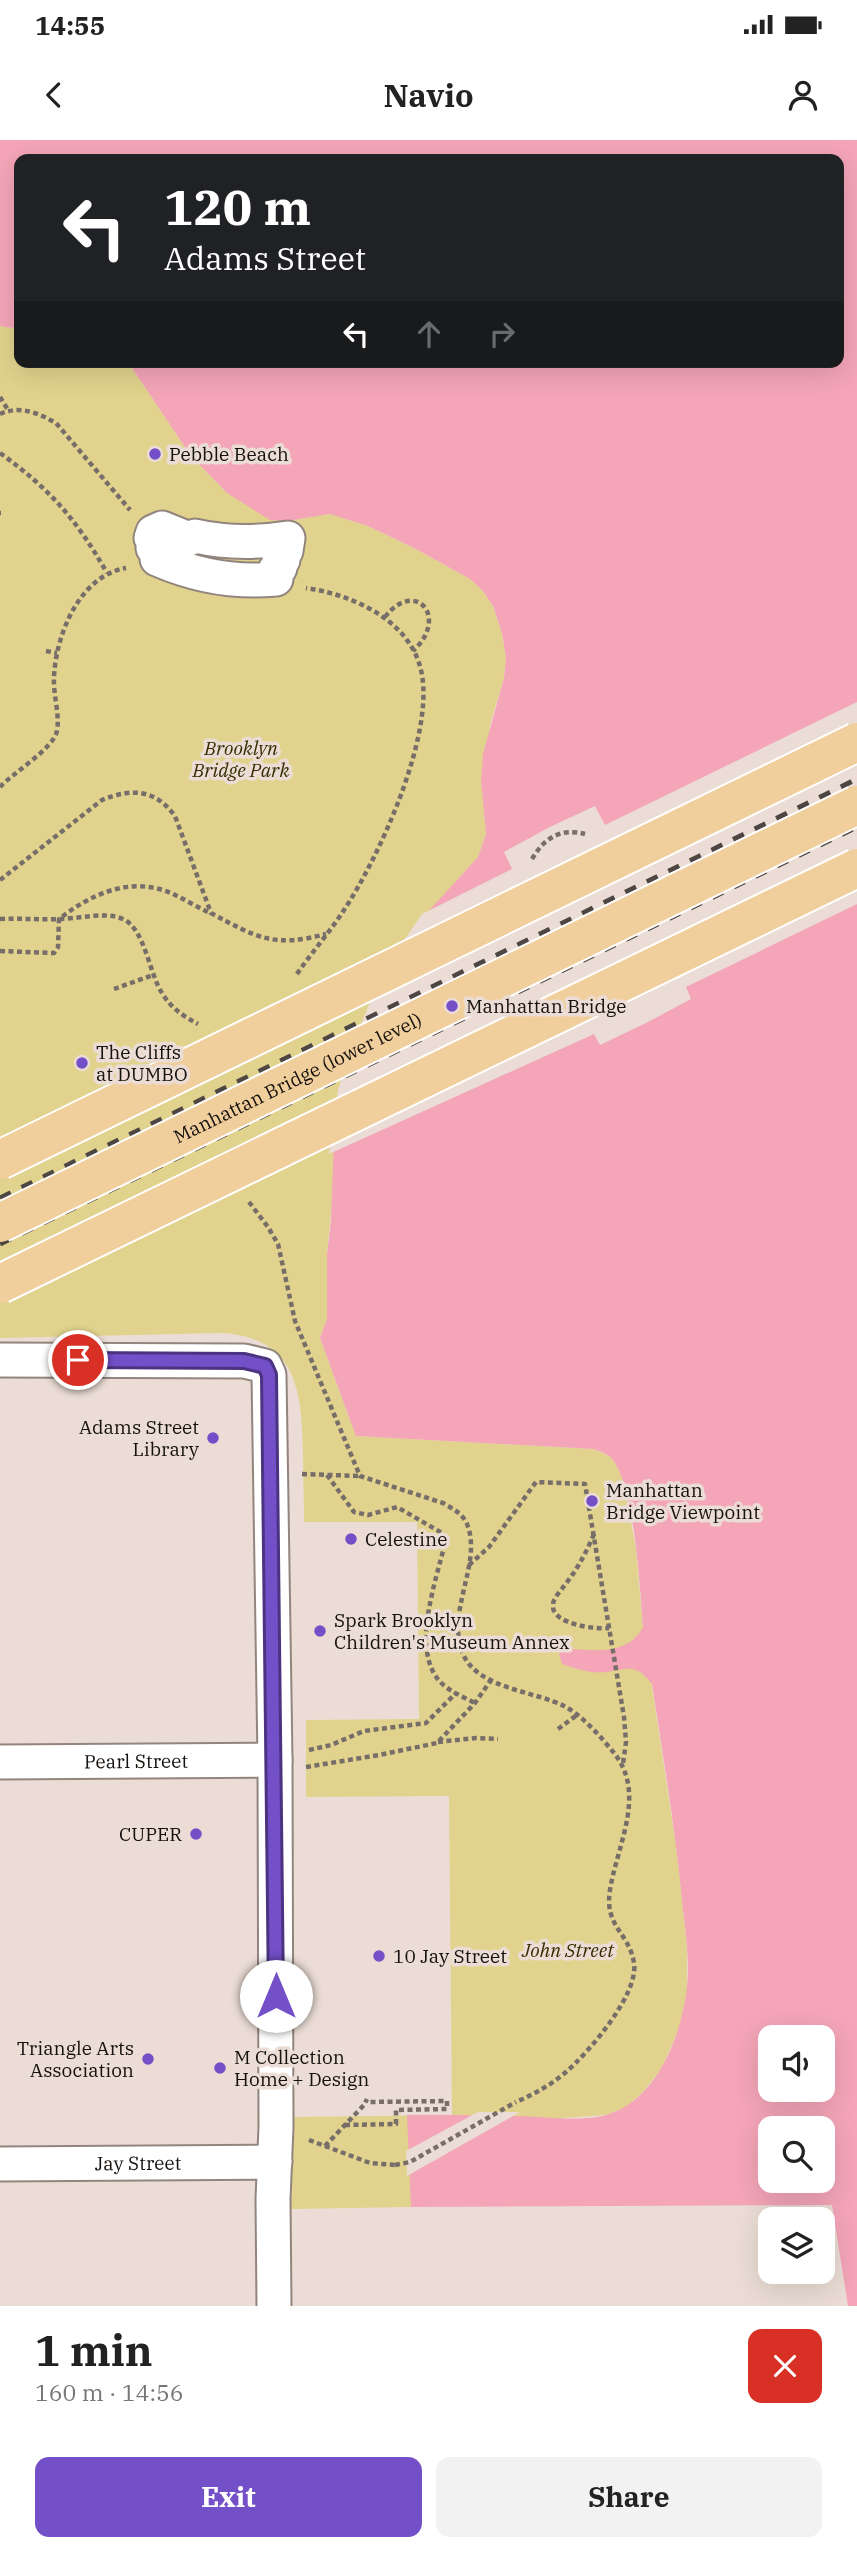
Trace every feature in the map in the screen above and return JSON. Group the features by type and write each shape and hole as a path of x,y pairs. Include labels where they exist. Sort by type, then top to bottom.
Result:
{"main road":[{"path":"0,1160 857,742"},
{"name":"Manhattan Bridge (lower level)","path":"0,1223 857,805"},
{"path":"0,1284 857,868"}],"street":[{"path":"0,1360 235,1360 265,1366 269,1375 275,1760 274,2306"},
{"name":"Pearl Street","path":"0,1762 275,1760"},
{"name":"Jay Street","path":"0,2164 275,2162"}],"path":[{"path":"0,397 8,410"},
{"path":"0,414 18,409 30,411 56,423 133,513 157,529"},
{"path":"0,453 28,473 66,511 107,573 89,588 76,607 57,653 54,679 57,731 52,743 0,787"},
{"path":"294,978 360,883 395,809 422,709 422,675 413,651 395,626 343,596 295,587"},
{"path":"385,618 396,605 404,601 419,602 424,606 431,620 429,629 426,638 413,651"},
{"path":"46,651 57,653"},
{"path":"0,880 102,800 116,794 143,793 166,803 175,816 211,914"},
{"path":"59,919 94,897 124,887 153,888 264,938 286,942 327,933"},
{"path":"0,919 95,916 122,919 132,925 141,940 153,975 171,1005 184,1017 198,1024"},
{"path":"0,951 54,953 58,947 59,919"},
{"path":"114,989 153,975"},
{"path":"244,1196 278,1244 295,1321 360,1476"},
{"path":"299,1474 360,1476 443,1503 456,1510 467,1524 470,1546 468,1566 458,1611 459,1642 470,1665 491,1680 557,1703 577,1714 623,1764 628,1776 628,1819 608,1901 613,1923 634,1959 629,1991 577,2061 549,2085 410,2162 395,2165 370,2163 299,2136"},
{"path":"327,1475 354,1512 368,1515 397,1507 445,1537 426,1636 431,1668 445,1687 475,1703"},
{"path":"468,1566 499,1533 536,1482 585,1484 626,1732 623,1764"},
{"path":"594,1534 578,1568 552,1606 554,1611 569,1623 592,1629 609,1628"},
{"path":"438,1742 475,1703 491,1680"},
{"path":"312,1750 364,1731 426,1723 456,1693"},
{"path":"558,1728 577,1714"},
{"path":"312,1767 438,1742 498,1739"},
{"path":"325,2146 367,2100 447,2101 447,2109 396,2110 396,2124 345,2125"}],"green space":[{"name":"Brooklyn Bridge Park","path":"0,326 14,328 14,368 132,368 191,456 227,493 301,519 330,514 368,526 470,579 483,591 493,606 502,633 506,658 504,678 490,725 484,810 486,834 478,857 427,914 332,1200 327,1255 327,1319 320,1338 356,1436 594,1449 611,1457 623,1476 636,1549 643,1627 678,1859 687,1949 687,1992 680,2026 662,2068 644,2091 626,2107 606,2115 563,2118 411,2174 411,2207 291,2209 293,2117 452,2115 449,1796 306,1797 306,1720 419,1719 417,1522 304,1522 302,1429 296,1388 290,1371 280,1356 265,1345 246,1337 221,1333 0,1338"}],"shaded area":[{"path":"0,140 857,140 857,2306 848,2306 835,2224 835,2207 832,2205 411,2207 407,2115 587,2118 609,2114 626,2106 652,2082 671,2048 683,2012 688,1971 679,1873 652,1684 641,1673 632,1669 590,1672 573,1668 562,1664 559,1654 564,1648 608,1650 619,1647 628,1643 643,1627 638,1565 627,1493 613,1460 594,1449 356,1436 320,1338 327,1319 327,1255 334,1138 426,914 478,857 486,834 481,781 483,754 504,678 506,658 502,633 493,606 483,591 470,579 368,526 330,514 287,521 270,520 227,493 191,456 132,368 844,368 844,154 14,154 14,328 0,326"}],"pier":[{"path":"857,702 857,904 686,987 691,999 600,1045 594,1034 329,1154 338,1090 354,1041 383,971 422,914 512,869 504,852 550,827 595,806 605,825"},
{"path":"478,2112 520,2112 407,2176 406,2151"}],"railway":[{"path":"0,1176 857,757"},
{"path":"0,1198 857,779"},
{"path":"0,1244 857,827"},
{"path":"0,1269 857,853"}],"place":[{"name":"Pebble Beach","path":"155,454"},
{"name":"Manhattan Bridge","path":"452,1006"},
{"name":"The Cliffs at DUMBO","path":"82,1063"},
{"name":"Adams Street Library","path":"213,1438"},
{"name":"Manhattan Bridge Viewpoint","path":"592,1501"},
{"name":"Celestine","path":"351,1539"},
{"name":"Spark Brooklyn Children's Museum Annex","path":"320,1631"},
{"name":"CUPER","path":"196,1834"},
{"name":"10 Jay Street","path":"379,1956"},
{"name":"Triangle Arts Association","path":"148,2059"},
{"name":"M Collection Home + Design","path":"220,2068"}],"route":[{"path":"78,1360 248,1361 265,1366 269,1375 276,1996"}],"park label":[{"name":"John Street","path":"568,1950"}]}
